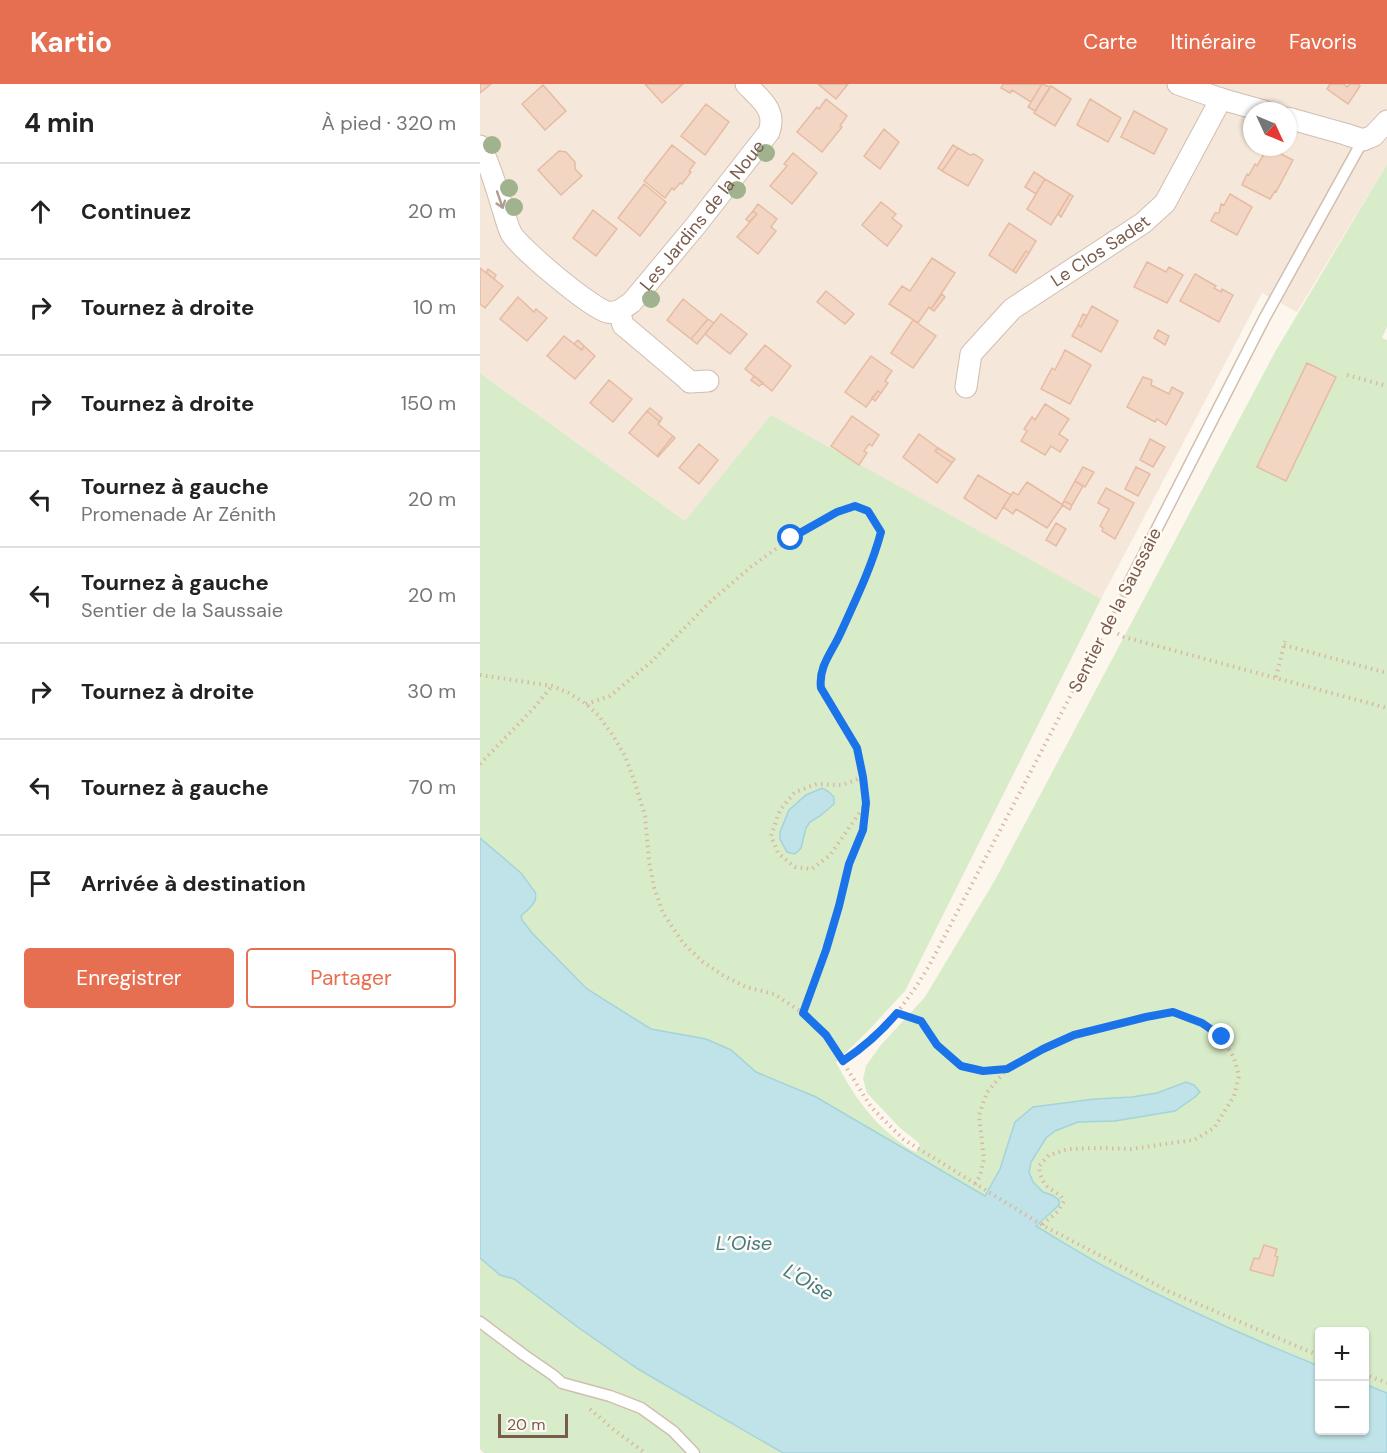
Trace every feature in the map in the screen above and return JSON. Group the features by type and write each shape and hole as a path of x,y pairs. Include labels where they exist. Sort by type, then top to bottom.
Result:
{"street":[{"name":"Les Jardins de la Noue","path":"619,310 632,302 769,132 771,117 769,110 746,84"},
{"path":"1178,84 1243,105"},
{"name":"Le Clos Sadet","path":"966,387 971,354 1012,309 1143,223 1165,203 1221,99"},
{"path":"1297,121 1363,140 1373,136 1387,121"},
{"path":"480,146 508,226 518,243 594,306 608,312 619,310 623,325 690,382 708,381"}],"lane":[{"name":"Sentier de la Saussaie","path":"1125,591 1264,319 1363,140"},
{"path":"480,1322 562,1383 610,1396 641,1408 673,1431 694,1453"}],"path":[{"path":"1347,375 1387,386"},
{"path":"586,704 610,696 651,662 711,601 752,566 791,538 837,512 855,506 868,511 881,532 877,548 820,677 821,688 857,748 866,803 863,830 849,864 826,950 803,1013"},
{"name":"Sentier de la Saussaie","path":"843,1061 876,1036 897,1013 929,966 1125,591"},
{"path":"1107,628 1124,637 1387,708"},
{"path":"1276,677 1284,643 1387,673"},
{"path":"480,675 552,686 569,693 598,715 625,756 634,780 645,816 654,887 663,913 683,943 703,962 724,976 746,987 774,994 803,1013 826,1035 871,1107 903,1139 1041,1224 1170,1292 1315,1354"},
{"path":"480,764 552,686"},
{"path":"863,777 842,785 817,784 795,792 780,810 771,836 778,853 795,867 812,869 830,855 866,803"},
{"path":"975,1184 980,1176 984,1159 979,1116 987,1092 1007,1069 1074,1035 1173,1012 1202,1023 1222,1037 1234,1058 1239,1076 1234,1096 1214,1128 1194,1140 1131,1149 1068,1149 1049,1155 1040,1166 1041,1177 1051,1190 1060,1194 1064,1201 1058,1211 1041,1224"},
{"path":"897,1013 921,1021 937,1045 961,1066 983,1071 1007,1069"},
{"path":"1369,1376 1387,1383"},
{"path":"589,1408 645,1453"}],"shaded area":[{"path":"480,84 1387,84 1387,164 1297,312 1262,293 1101,599 838,469 685,521 480,373"}],"green space":[{"path":"1387,164 1387,327 1382,338 1387,340 1387,1393 1369,1386 1369,1327 1315,1327 1315,1364 1234,1331 1110,1270 816,1097 756,1072 731,1050 706,1039 651,1030 587,989 532,933 521,916 534,903 537,896 521,873 480,838 480,373 685,521 771,415 1101,599 905,991 836,1062 871,1116 890,1134 916,1152 920,1147 919,1143 900,1128 867,1093 863,1079 866,1066 880,1046 925,997 995,880 1275,352"},
{"path":"480,1258 500,1275 514,1279 668,1387 783,1453 484,1453 480,1449"}],"water":[{"path":"822,788 834,797 834,804 810,822 806,828 801,848 795,854 787,852 780,839 780,832 789,810 806,795"},
{"name":"L’Oise","path":"480,838 521,873 535,892 534,902 521,916 522,920 587,989 651,1029 706,1039 731,1050 756,1072 816,1097 985,1196 1000,1169 1015,1122 1033,1107 1157,1093 1186,1082 1194,1085 1200,1092 1175,1111 1115,1121 1078,1122 1055,1131 1046,1138 1031,1162 1029,1172 1033,1182 1043,1192 1059,1200 1059,1205 1036,1226 1102,1265 1162,1296 1240,1333 1315,1364 1315,1435 1369,1435 1369,1386 1387,1393 1387,1453 783,1453 638,1369 514,1279 500,1275 480,1258"}],"building":[{"path":"480,84 491,84 480,93"},
{"path":"645,84 683,84 662,103"},
{"path":"818,84 848,84 836,99"},
{"path":"1003,84 1042,84 1031,102 1012,90 1010,93 1001,88"},
{"path":"1042,84 1050,87 1035,111 1028,107"},
{"path":"1330,84 1344,84 1347,87 1350,84 1358,84 1360,86 1348,104 1327,89"},
{"path":"543,85 566,111 545,130 522,104"},
{"path":"1051,86 1071,99 1055,126 1034,113"},
{"path":"826,99 847,116 840,126 842,127 822,152 797,132"},
{"path":"1090,99 1121,118 1108,142 1077,125"},
{"path":"706,104 729,122 705,155 681,136"},
{"path":"1134,111 1167,129 1154,154 1121,137"},
{"path":"884,129 899,142 880,169 864,156"},
{"path":"672,145 695,163 682,184 680,183 674,190 672,188 665,198 644,181"},
{"path":"953,145 958,148 942,171 938,168"},
{"path":"958,148 983,160 968,186 942,171"},
{"path":"559,151 566,152 575,162 575,169 582,176 561,195 538,170"},
{"path":"793,153 817,173 792,204 770,186 787,166 784,164"},
{"path":"1263,156 1285,156 1293,160 1270,199 1242,185 1247,174 1249,175 1255,164 1257,166"},
{"path":"1034,172 1045,179 1036,194 1025,187"},
{"path":"1045,179 1070,194 1051,225 1027,209"},
{"path":"644,184 666,202 640,236 618,218"},
{"path":"1070,194 1073,196 1061,217 1058,214"},
{"path":"1230,194 1252,207 1237,235 1211,221 1215,213 1219,213 1221,204 1224,205"},
{"path":"881,202 896,214 892,218 902,226 887,246 862,225"},
{"path":"758,204 777,219 771,227 776,231 758,254 737,237 757,214 753,211"},
{"path":"593,210 617,229 596,256 573,238"},
{"path":"753,211 757,214 749,222 746,219"},
{"path":"1009,223 1036,241 1029,253 1026,251 1013,271 989,255"},
{"path":"1026,251 1029,253 1016,273 1013,271"},
{"path":"932,258 955,273 931,309 929,307 918,323 889,304 902,286 910,291"},
{"path":"1147,262 1166,272 1169,267 1183,275 1167,303 1134,287"},
{"path":"480,268 503,286 485,308 480,304"},
{"path":"488,269 496,275 494,279 486,272"},
{"path":"1195,274 1216,286 1214,288 1221,292 1222,289 1233,295 1219,322 1180,301"},
{"path":"826,291 854,314 845,324 817,302"},
{"path":"942,294 945,297 934,311 931,309"},
{"path":"518,297 534,312 536,309 547,318 527,341 500,319"},
{"path":"683,299 708,319 691,339 667,320"},
{"path":"1092,306 1118,321 1101,352 1072,336 1078,325 1081,327"},
{"path":"721,314 747,334 730,354 705,334"},
{"path":"1083,314 1087,316 1081,327 1078,325"},
{"path":"708,319 714,323 697,344 691,339"},
{"path":"913,320 936,336 913,368 891,353"},
{"path":"1158,330 1169,336 1165,345 1154,338"},
{"path":"564,336 582,350 584,346 595,356 575,379 547,356"},
{"path":"578,340 584,346 582,350 574,344"},
{"path":"765,345 791,366 772,391 745,369"},
{"path":"1065,350 1091,365 1070,404 1041,389 1052,368 1055,370"},
{"path":"871,356 892,371 881,393 878,391 866,407 845,392"},
{"path":"1307,363 1336,377 1286,481 1257,467"},
{"path":"754,376 763,383 759,386 751,380"},
{"path":"1143,377 1152,380 1151,385 1169,394 1172,387 1183,393 1166,425 1157,419 1155,422 1127,407"},
{"path":"609,380 632,399 613,422 590,403"},
{"path":"878,391 881,393 875,401 872,398"},
{"path":"1045,404 1069,419 1059,434 1068,440 1060,452 1051,446 1045,455 1021,441 1027,431 1024,429 1032,417 1035,420"},
{"path":"650,408 662,418 660,422 647,411"},
{"path":"647,411 673,436 657,456 629,433"},
{"path":"852,416 879,435 872,446 869,444 864,451 867,453 859,465 831,446"},
{"path":"919,434 938,448 935,451 952,463 937,483 903,457"},
{"path":"673,436 675,438 658,457 657,456"},
{"path":"1150,439 1165,447 1153,467 1140,460"},
{"path":"699,444 718,460 699,484 679,468"},
{"path":"938,448 955,459 952,463 935,451"},
{"path":"1083,467 1094,472 1085,487 1075,481"},
{"path":"1136,467 1150,474 1138,496 1125,489"},
{"path":"978,475 1011,495 996,519 964,498"},
{"path":"1075,481 1083,486 1072,505 1064,501"},
{"path":"1027,482 1063,505 1047,528 1016,509 1013,514 1003,507 1013,492 1018,495"},
{"path":"1106,488 1134,503 1115,539 1102,531 1103,528 1100,526 1109,509 1098,503"},
{"path":"1064,501 1072,505 1070,510 1062,505"},
{"path":"1056,523 1066,529 1056,546 1046,540"},
{"path":"1264,1245 1277,1249 1275,1256 1278,1257 1273,1276 1250,1270 1254,1258 1259,1259"}],"route":[{"path":"791,538 837,512 855,506 868,511 881,532 857,597 823,666 820,677 821,688 857,748 866,803 863,830 849,864 826,950 803,1013 826,1035 843,1061 860,1050 897,1013 921,1021 937,1045 961,1066 983,1071 1007,1069 1074,1035 1173,1012 1202,1023 1222,1037"}],"water label":[{"name":"L'Oise","path":"809,1282"}]}
